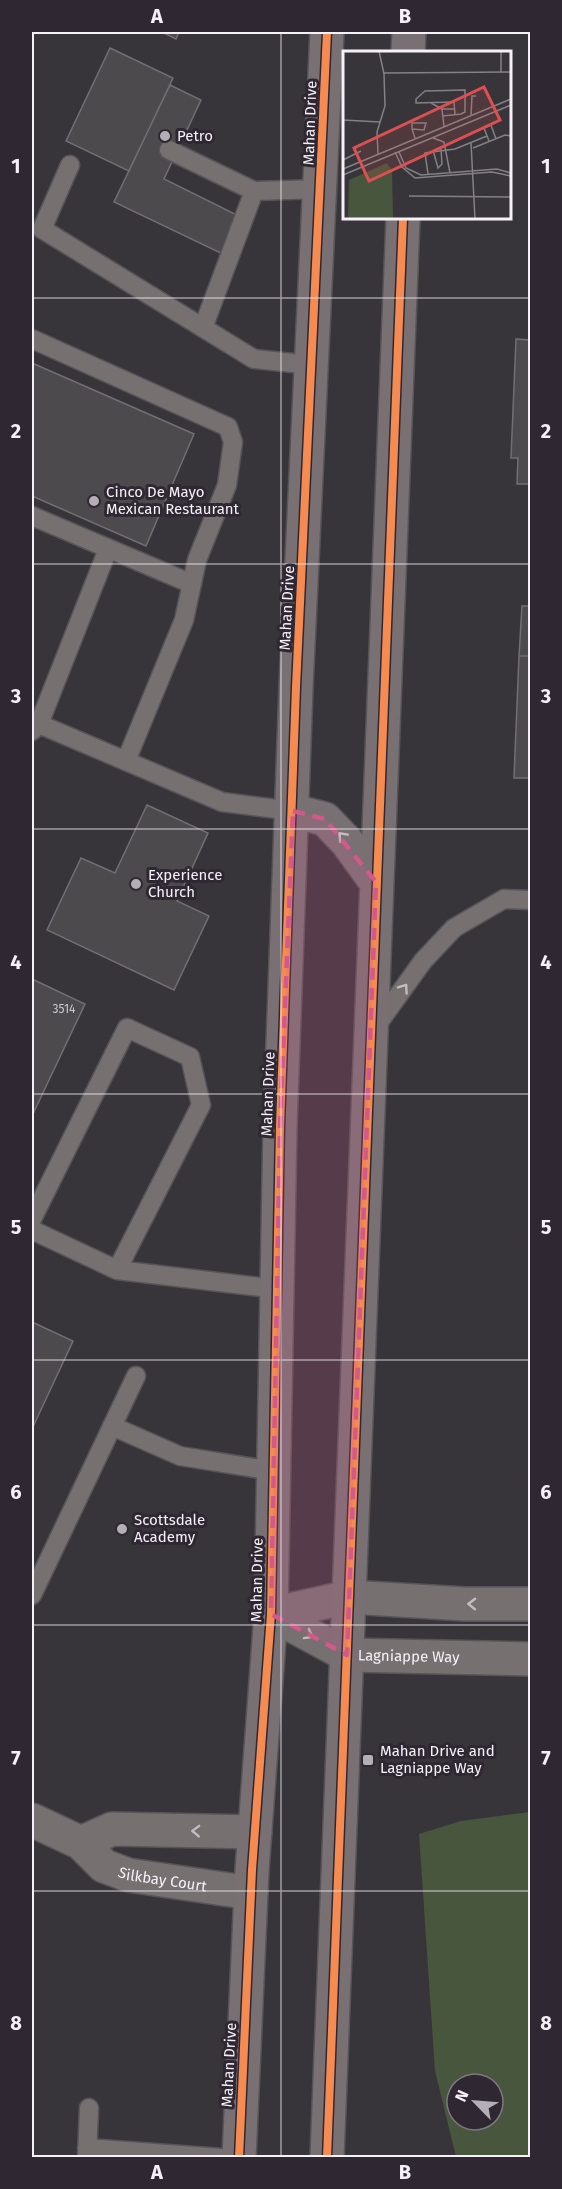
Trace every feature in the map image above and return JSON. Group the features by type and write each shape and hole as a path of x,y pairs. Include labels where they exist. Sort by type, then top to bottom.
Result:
{"main road":[{"name":"Mahan Drive","path":"239,2157 250,1893 271,1614 280,1126 327,32"},
{"path":"327,2157 403,219"},
{"path":"293,811 326,819 348,842 376,882"}],"street":[{"path":"271,1614 349,1597 465,1604 531,1604"},
{"name":"Lagniappe Way","path":"271,1614 347,1656 531,1659"},
{"name":"Silkbay Court","path":"32,1820 81,1843 104,1866 128,1875 250,1893"},
{"path":"81,1843 112,1829 255,1832"}],"lane":[{"path":"169,150 254,191 321,189"},
{"path":"70,165 42,229 254,359 312,365"},
{"path":"203,328 254,191"},
{"path":"32,339 228,427 233,442 227,485 197,560 184,620 126,761"},
{"path":"32,516 192,584"},
{"path":"108,549 35,728 126,761 222,802 293,811"},
{"path":"370,1036 423,960 454,928 504,899 531,900"},
{"path":"32,1219 127,1028 190,1057 201,1105 117,1270"},
{"path":"32,1230 117,1270 277,1289"},
{"path":"32,1595 136,1376"},
{"path":"112,1426 180,1456 273,1471"},
{"path":"89,2108 87,2153 222,2157"}],"highlighted area":[{"path":"293,811 325,819 376,882 347,1655 271,1614 280,1126"}],"green space":[{"path":"530,1812 530,2157 456,2157 450,2132 505,2132 505,2072 445,2072 445,2112 435,2071 419,1834 461,1821"}],"building":[{"path":"162,32 179,32 176,39"},
{"path":"110,48 173,78 129,171 66,141"},
{"name":"Petro","path":"170,85 201,100 164,179 247,220 229,257 114,202"},
{"path":"516,339 530,340 530,484 517,484 518,458 511,458"},
{"path":"32,363 194,434 146,546 32,496"},
{"path":"522,606 530,606 530,656 519,656"},
{"path":"519,656 530,656 530,778 514,778"},
{"path":"147,805 208,833 177,901 209,916 174,990 47,930 81,858 115,873"},
{"path":"32,979 85,1004 32,1116"},
{"path":"32,1322 73,1341 32,1429"}],"cycle path":[{"path":"239,2158 252,1870 271,1614 280,1126 296,687 327,32"},
{"path":"327,2158 403,219"}],"place":[{"name":"Petro","path":"165,136"},
{"name":"Cinco De Mayo Mexican Restaurant","path":"94,501"},
{"name":"Experience Church","path":"136,884"},
{"name":"Scottsdale Academy","path":"122,1529"},
{"name":"Mahan Drive and Lagniappe Way","path":"368,1760"}]}
